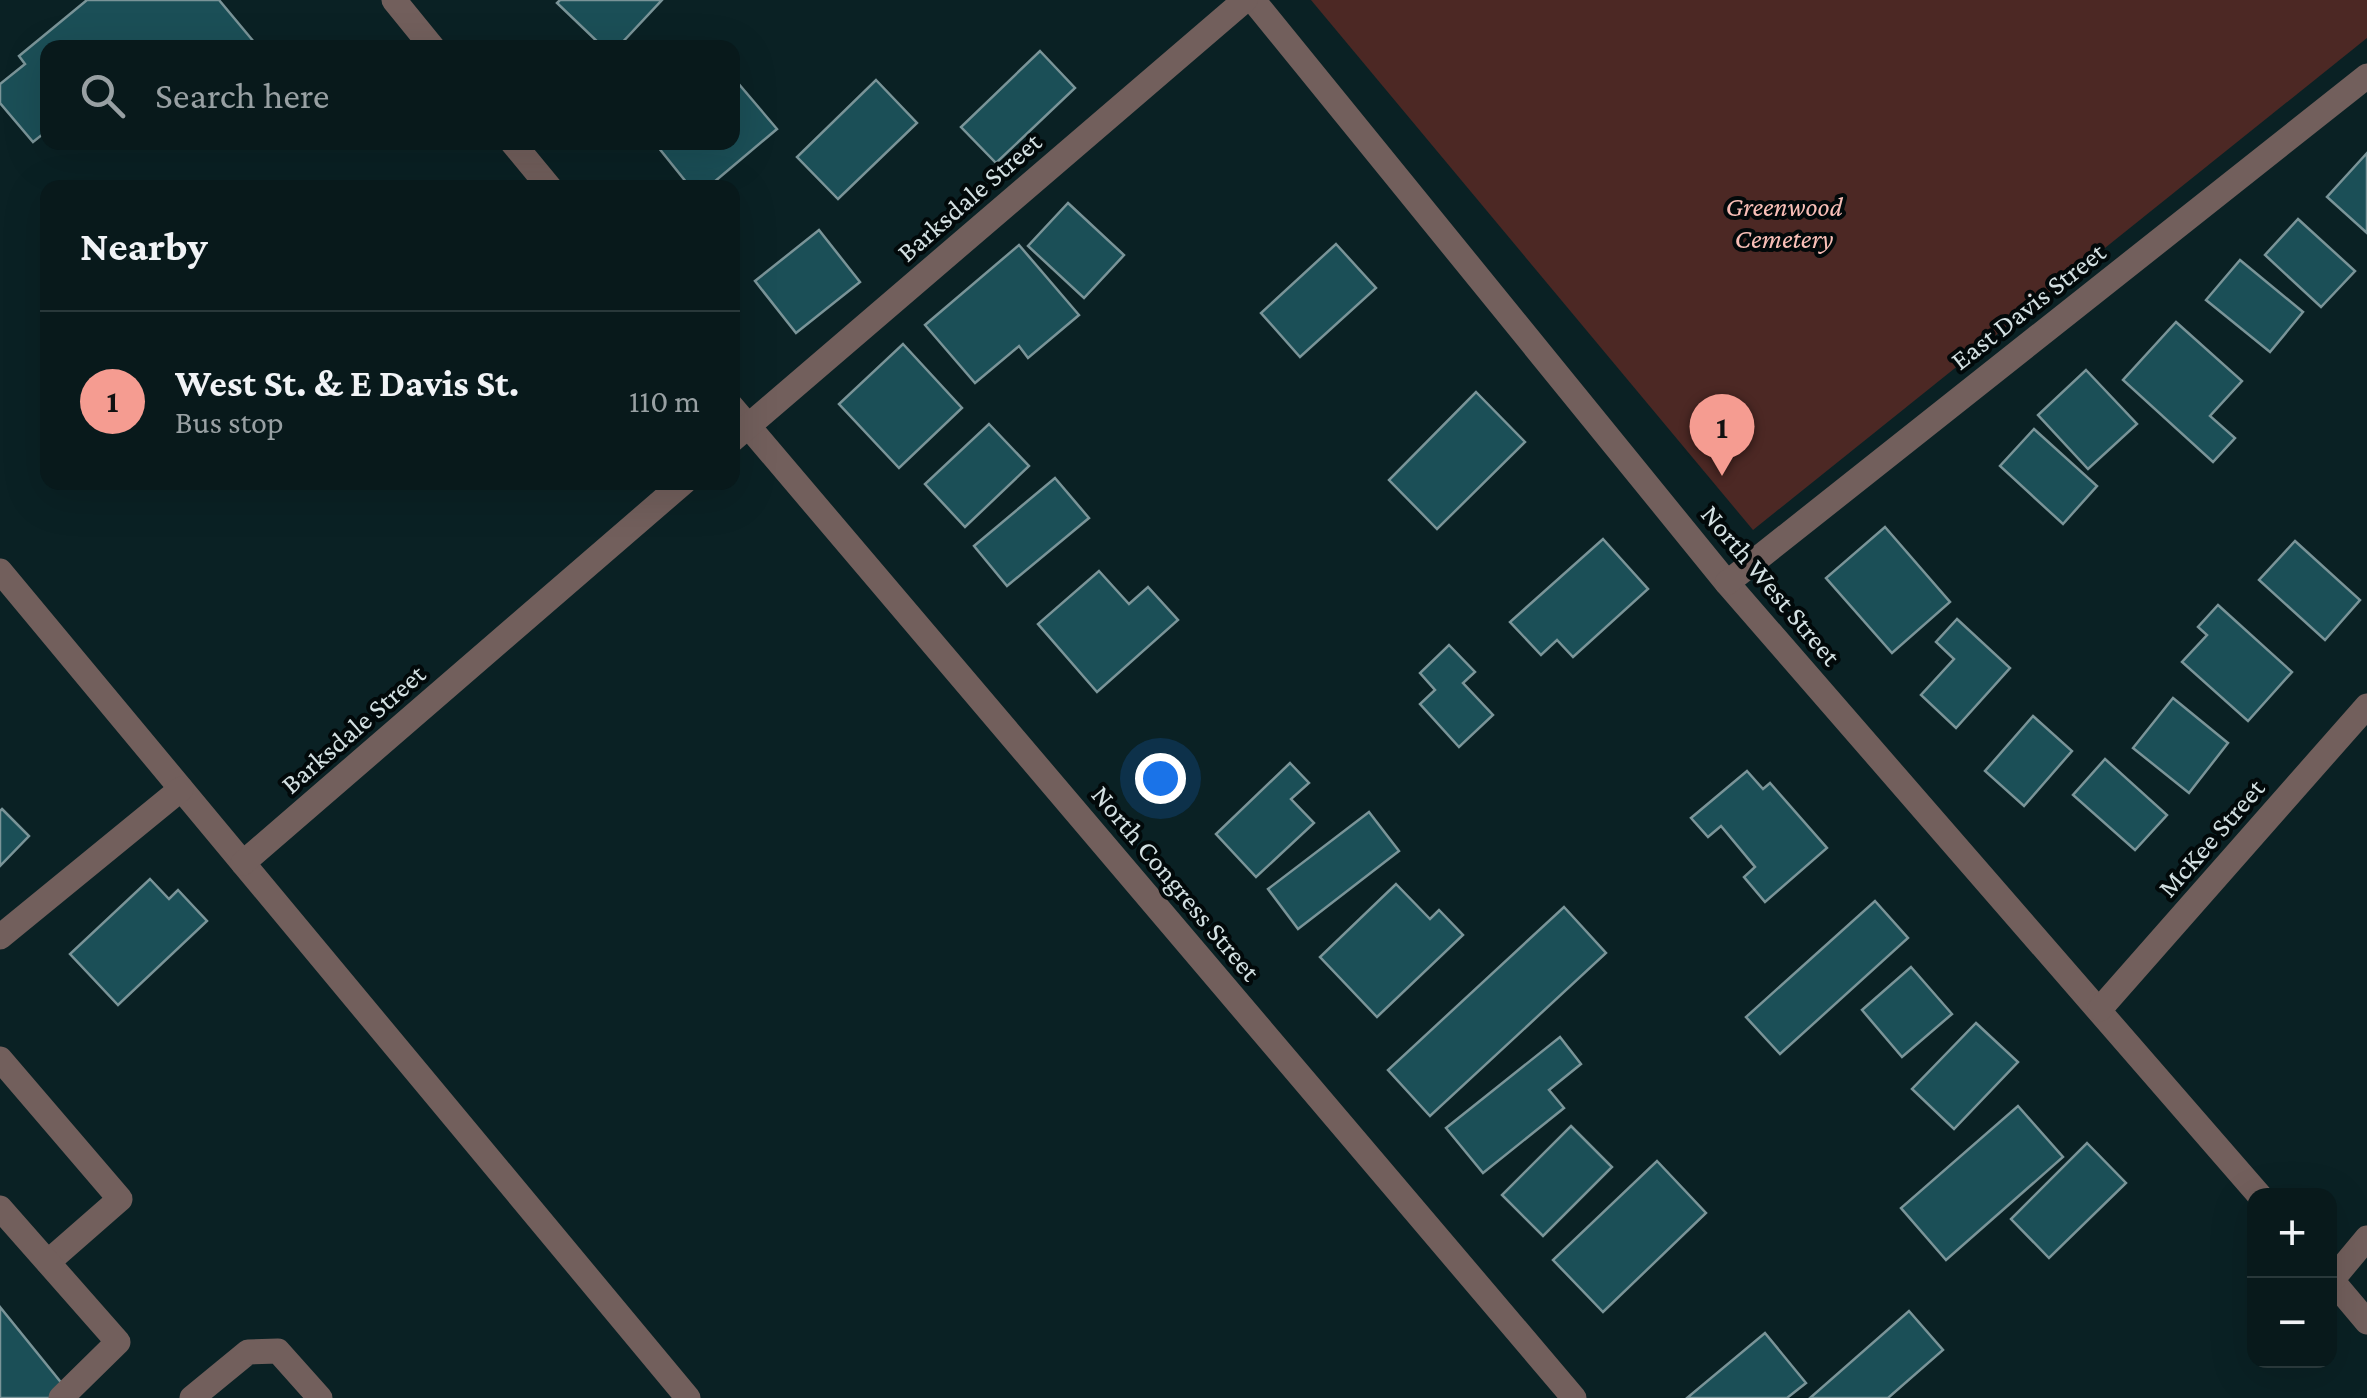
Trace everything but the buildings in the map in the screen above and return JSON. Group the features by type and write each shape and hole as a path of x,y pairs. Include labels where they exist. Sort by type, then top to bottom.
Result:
{"street":[{"path":"394,0 426,40"},
{"name":"Barksdale Street","path":"740,423 1245,0"},
{"name":"North West Street","path":"1253,0 1727,583 2253,1188"},
{"name":"East Davis Street","path":"1727,583 2367,76"},
{"path":"519,150 543,180"},
{"name":"North Congress Street","path":"740,427 1574,1398"},
{"name":"Barksdale Street","path":"243,864 675,490"},
{"path":"0,571 688,1398"},
{"name":"McKee Street","path":"2100,1009 2367,706"},
{"path":"0,937 181,789"},
{"path":"0,1059 120,1199 48,1262"},
{"path":"0,1208 118,1342 60,1398"},
{"path":"2332,1278 2367,1238"},
{"path":"2337,1286 2367,1322"},
{"path":"192,1398 248,1352 278,1351 320,1398"}],"green space":[{"name":"Greenwood Cemetery","path":"1311,0 2367,0 2367,38 1753,530"}],"place":[{"name":"West St. & E Davis St.","path":"1722,476"}]}
